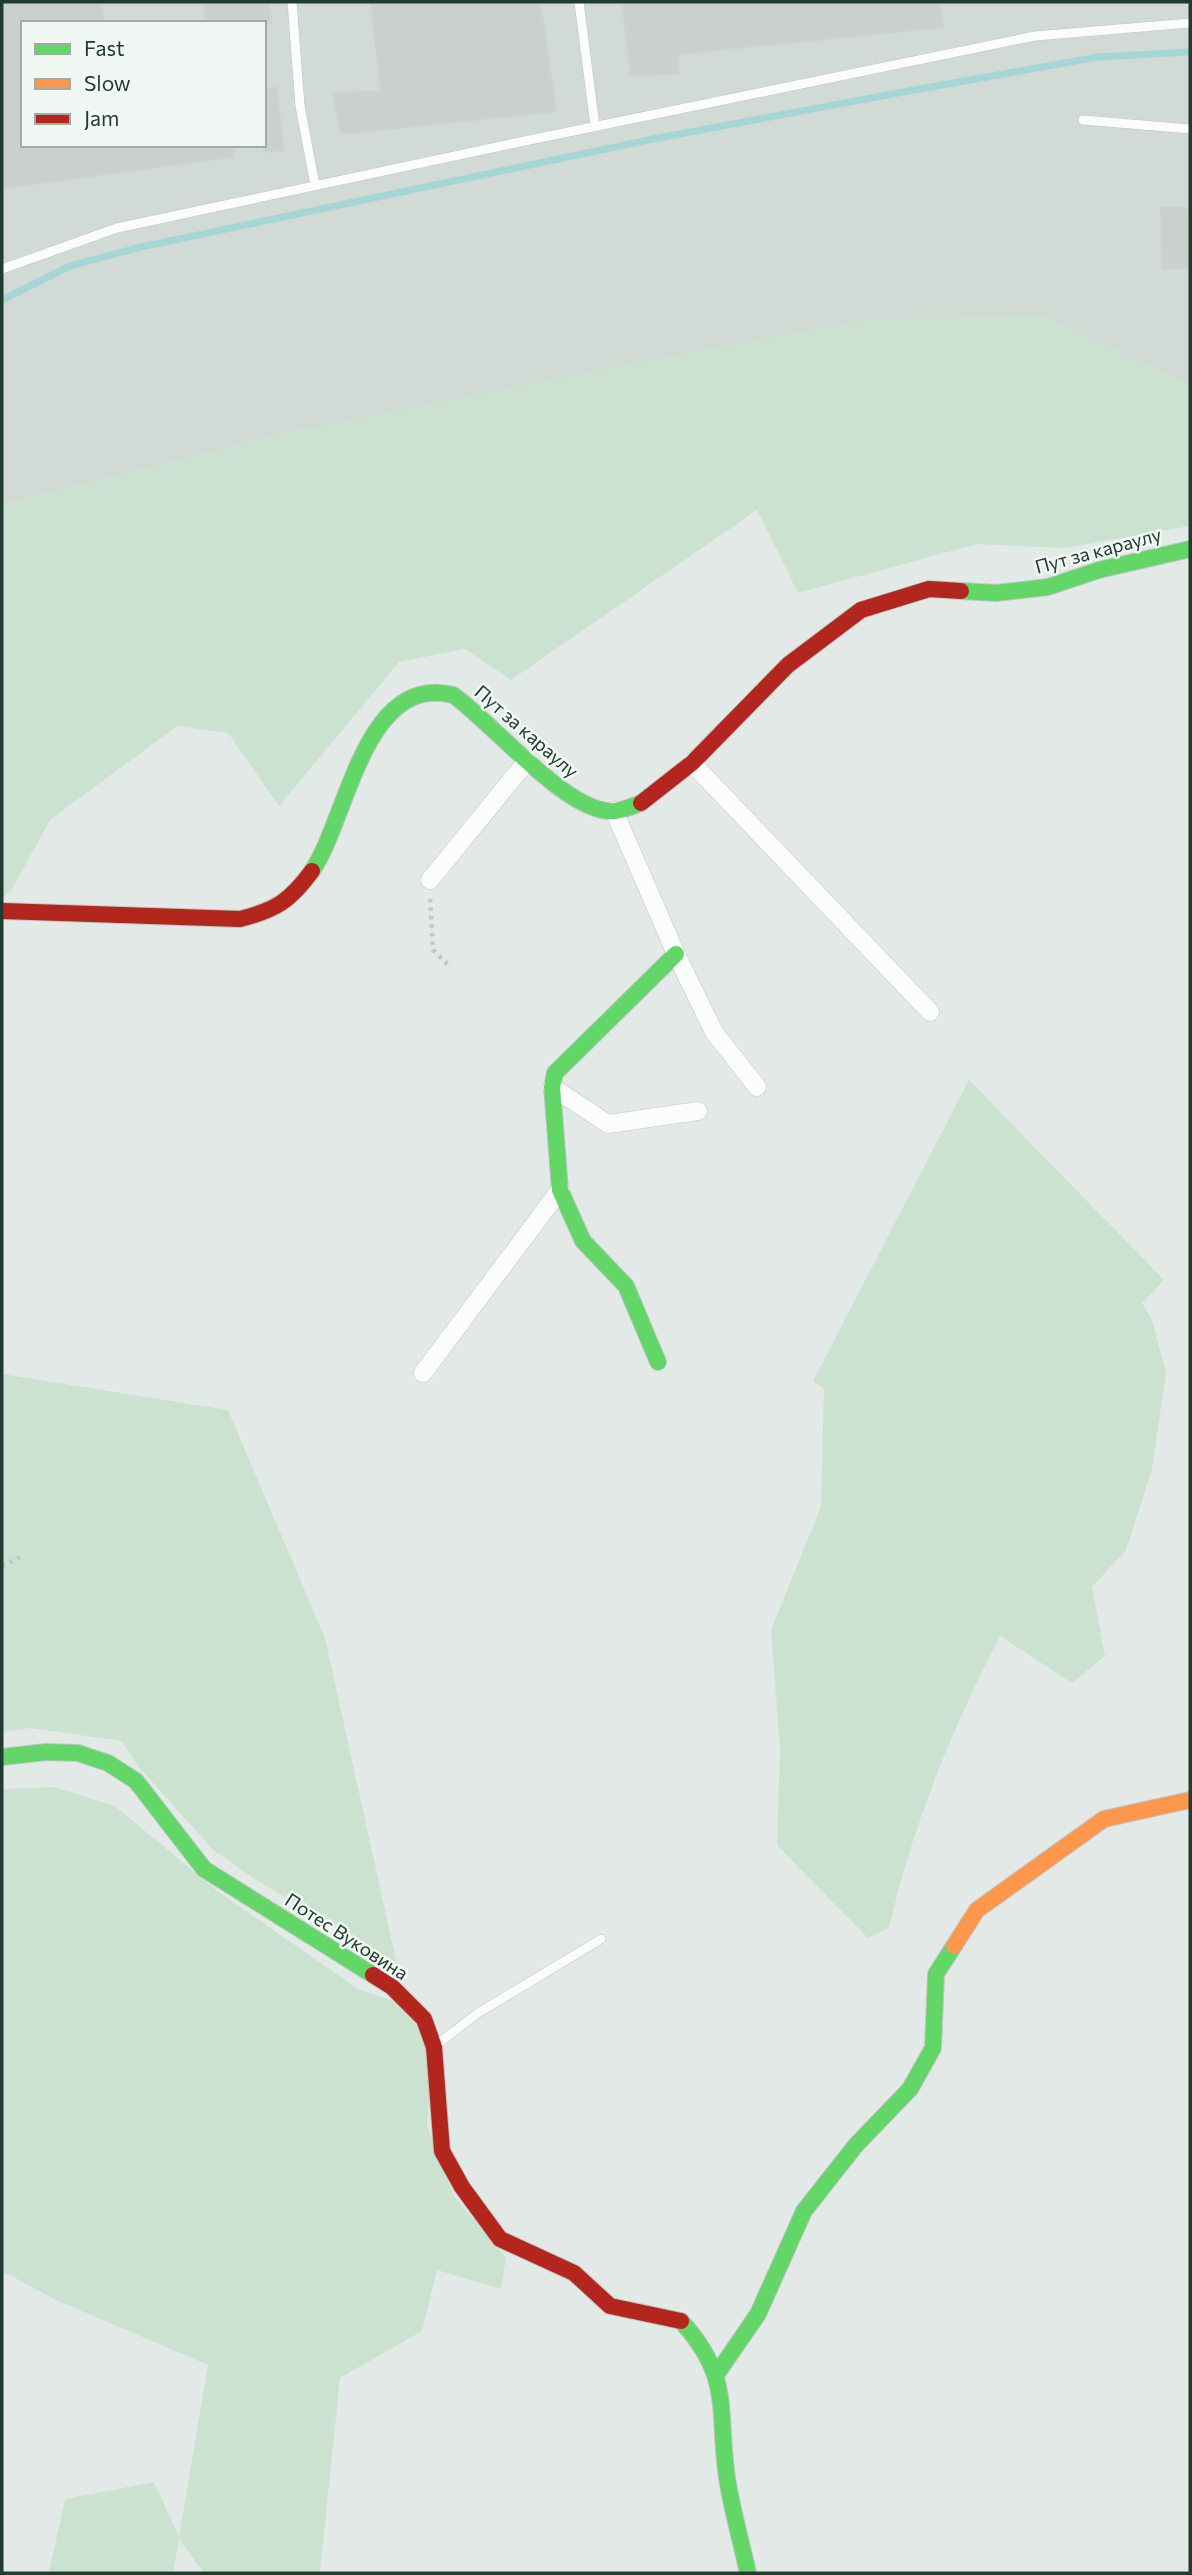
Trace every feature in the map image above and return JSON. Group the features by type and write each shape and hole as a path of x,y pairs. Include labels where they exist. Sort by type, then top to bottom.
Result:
{"street":[{"name":"Пут за караулу","path":"2,911 240,919 272,911 298,891 315,868 371,739 393,706 407,696 441,692 453,695 469,706 527,761 577,800 599,809 614,811 642,803 692,763 788,665 860,610 929,589 996,593 1048,587 1099,570 1190,549"},
{"path":"430,880 527,761"},
{"path":"692,763 930,1012"},
{"path":"614,811 676,954 714,1032 757,1087"},
{"path":"658,1362 626,1286 583,1241 560,1190 552,1087 555,1073 676,954"},
{"path":"552,1087 608,1124 698,1111"},
{"path":"423,1373 560,1190"},
{"name":"Потес Вуковина","path":"2,1757 46,1752 78,1753 108,1763 136,1781 204,1869 392,1987 424,2019 434,2047 442,2151 462,2187 500,2239 574,2273 610,2305 681,2321 703,2345 716,2375 724,2417 727,2476 748,2573"},
{"path":"716,2375 758,2314 804,2211 856,2145 911,2089 933,2048 936,1974 977,1910 1104,1819 1190,1800"}],"lane":[{"path":"292,2 300,106 315,186"},
{"path":"579,2 595,126"},
{"path":"2,269 117,228 595,126 1035,36 1190,23"},
{"path":"1083,120 1190,129"},
{"path":"434,2047 478,2013 601,1939"}],"path":[{"path":"430,880 433,950 451,968"},
{"path":"2,1566 20,1557"}],"shaded area":[{"path":"2,2 1190,2 1190,386 1044,316 296,431 2,505"}],"green space":[{"path":"1044,316 1190,386 1190,526 1064,548 977,544 798,593 757,510 511,680 465,649 399,662 279,806 228,733 177,726 50,820 12,889 2,899 2,505 296,431 638,362 872,319"},
{"path":"969,1080 1164,1280 1142,1303 1152,1320 1166,1373 1152,1469 1126,1550 1092,1587 1105,1656 1072,1683 1000,1636 935,1779 909,1853 889,1928 868,1938 777,1845 780,1749 771,1630 821,1507 824,1389 813,1381"},
{"path":"2,1374 228,1410 325,1638 397,1965 255,1879 213,1850 138,1766 122,1741 29,1728 2,1732"},
{"path":"54,1787 115,1806 216,1890 358,1989 422,2011 434,2045 427,2126 454,2196 506,2258 501,2289 437,2270 422,2331 340,2378 320,2573 204,2573 179,2539 173,2573 49,2573 65,2499 154,2482 179,2537 208,2365 56,2300 2,2271 2,1789"}],"building":[{"path":"2,2 101,2 104,21 21,21 21,147 232,147 233,157 2,188"},
{"path":"204,2 269,2 271,23 207,21"},
{"path":"371,2 540,2 556,111 341,134 333,93 381,91"},
{"path":"622,2 939,2 943,27 678,54 678,74 631,75"},
{"path":"277,88 283,150 264,152 266,89"},
{"path":"1161,208 1190,208 1190,268 1162,269"}],"waterway":[{"path":"2,300 70,266 141,247 653,139 1098,57 1190,52"}],"traffic: fast":[{"path":"961,591 996,593 1048,587 1099,570 1190,549"},
{"path":"312,871 325,847 363,755 379,727 398,706 423,694 453,695 531,765 576,799 596,809 615,811 641,803"},
{"path":"658,1362 626,1286 583,1241 560,1190 552,1087 555,1073 676,954"},
{"path":"2,1757 46,1752 78,1753 108,1763 136,1781 204,1869 373,1975"},
{"path":"716,2375 758,2314 804,2211 856,2145 910,2089 933,2048 936,1974 954,1946"},
{"path":"681,2321 709,2360 716,2378 722,2413 727,2478 748,2573"}],"traffic: slow":[{"path":"954,1946 977,1910 1104,1819 1190,1800"}],"traffic: jam":[{"path":"641,803 692,763 788,665 861,610 929,589 961,591"},
{"path":"2,911 240,919 281,903 297,890 312,871"},
{"path":"373,1975 392,1987 424,2019 434,2047 442,2151 462,2187 500,2239 574,2273 610,2306 681,2321"}]}
